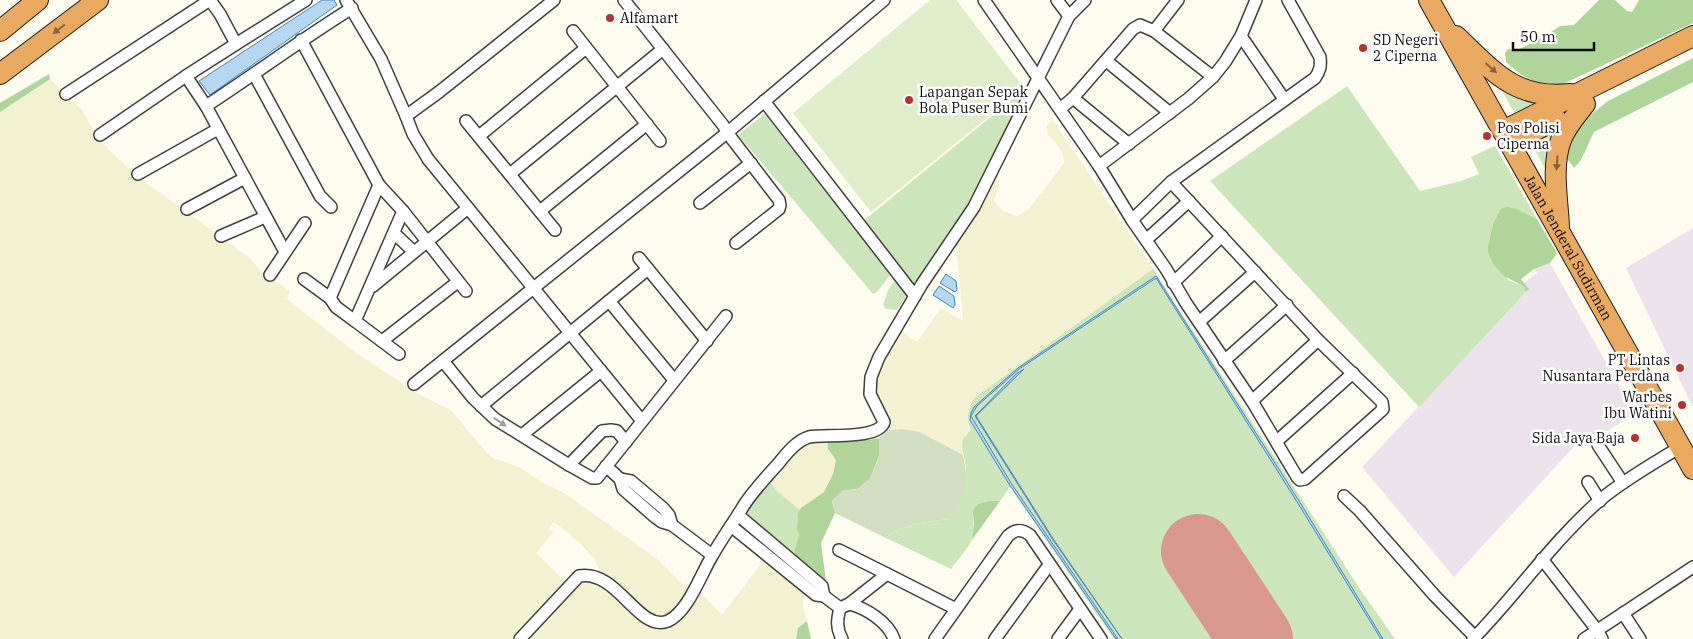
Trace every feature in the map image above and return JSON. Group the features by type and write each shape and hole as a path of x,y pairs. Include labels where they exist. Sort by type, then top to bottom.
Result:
{"highway":[{"path":"0,31 38,0"},
{"path":"0,74 98,0"},
{"name":"Jalan Jenderal Sudirman","path":"1429,0 1693,469"},
{"path":"1442,23 1499,75 1518,87 1536,94 1582,98 1693,47"},
{"path":"1506,137 1582,98 1693,36"},
{"path":"1559,231 1556,166 1558,150 1561,139 1582,98"}],"street":[{"path":"66,94 210,0 236,44"},
{"path":"100,135 186,76 306,0"},
{"path":"406,116 554,0"},
{"path":"624,0 779,200 780,206 776,211 736,243"},
{"path":"414,384 728,132 884,0"},
{"path":"984,0 1099,166 1173,283 1252,401 1297,476 1300,480 1306,479 1383,409 1382,402 1318,340 1171,182"},
{"path":"1057,0 1069,16"},
{"path":"520,639 579,576 588,574 606,581 641,614 656,622 667,621 677,615 690,598 712,555 756,488 797,444 809,437 868,433 876,431 883,425 882,417 870,394 871,377 879,357 915,296 974,207 1069,16 1085,0"},
{"path":"1154,30 1178,0"},
{"path":"1099,166 1170,113 1213,77 1241,36 1256,0"},
{"path":"1132,220 1171,182 1315,78 1321,65 1320,57 1288,0"},
{"path":"206,106 254,74 348,3 381,59 413,134 428,159 642,421"},
{"path":"1060,109 1073,98 1137,26 1143,25 1154,30 1213,77"},
{"path":"573,31 660,141"},
{"path":"1241,36 1284,99"},
{"path":"300,40 379,185 403,211 466,291"},
{"path":"479,136 586,48"},
{"path":"510,174 663,49"},
{"path":"1109,63 1170,113"},
{"path":"254,74 320,196 331,207"},
{"path":"186,76 206,106 285,252"},
{"path":"1073,98 1129,144"},
{"path":"764,101 915,296"},
{"path":"466,121 555,230"},
{"path":"540,212 647,124"},
{"path":"138,174 218,129"},
{"path":"700,203 751,163"},
{"path":"187,210 245,178"},
{"path":"330,298 379,185"},
{"path":"1146,240 1188,202"},
{"path":"370,288 468,208"},
{"path":"355,321 403,211"},
{"path":"221,236 266,217"},
{"path":"270,274 305,223"},
{"path":"394,233 414,252"},
{"path":"1173,283 1222,236"},
{"path":"639,258 707,341"},
{"path":"481,406 648,270"},
{"path":"1199,322 1255,272"},
{"path":"304,279 399,354"},
{"path":"382,342 455,284 457,280"},
{"path":"609,301 674,380"},
{"path":"1224,361 1287,305"},
{"path":"443,361 481,406 495,419 569,465 592,478 596,478 726,316"},
{"path":"1252,401 1318,340"},
{"path":"522,435 601,371"},
{"path":"1277,441 1353,373"},
{"path":"569,465 602,431 617,431 626,442"},
{"path":"1598,445 1623,483"},
{"path":"1344,496 1360,510 1474,638 1542,559 1600,501 1623,483 1680,446"},
{"path":"606,466 620,479 623,489 659,513 662,522 672,525 712,555"},
{"path":"1588,482 1600,501"},
{"path":"738,515 822,586 824,596"},
{"path":"731,526 816,595 824,596 845,606 858,606 884,625 894,639"},
{"path":"935,639 1013,531 1024,531 1030,535 1101,639"},
{"path":"839,550 956,609"},
{"path":"1542,559 1600,634"},
{"path":"995,639 1049,565"},
{"path":"1584,639 1600,634 1624,613 1693,568"},
{"path":"842,639 838,631 837,618 845,606 886,574"},
{"path":"1058,639 1080,609"},
{"path":"1624,613 1640,639"}],"shaded area":[{"path":"1693,228 1693,406 1692,406 1626,268"},
{"path":"1550,263 1635,414 1607,431 1593,434 1580,440 1454,577 1362,467 1529,289 1524,283 1537,273 1534,269"}],"green space":[{"name":"Lapangan Sepak Bola Puser Bumi","path":"930,0 956,0 1024,88 871,212 793,113"},
{"path":"1599,0 1615,0 1627,11 1632,12 1639,0 1693,0 1693,23 1563,84 1546,84 1532,80 1506,62 1505,53 1508,49 1517,50 1544,37 1560,26 1574,25"},
{"path":"1693,58 1693,82 1594,132 1583,156 1574,168 1566,157 1579,124 1608,101"},
{"path":"49,74 50,79 0,112 0,103"},
{"path":"50,79 82,110 99,139 115,156 141,179 250,258 260,270 290,292 287,299 355,352 420,395 451,410 493,458 521,468 545,484 563,492 656,558 686,588 691,587 671,616 650,613 643,609 620,585 601,574 595,560 578,541 554,522 549,528 553,533 536,553 568,584 516,639 0,639 0,112"},
{"path":"1497,82 1548,99 1515,114"},
{"path":"1347,86 1420,191 1461,181 1479,174 1471,157 1495,146 1537,219 1517,209 1493,224 1488,245 1508,280 1523,286 1526,292 1419,407 1210,181"},
{"path":"1025,89 972,200 912,287 862,222"},
{"path":"766,113 856,226 891,274 877,292 873,294 738,135"},
{"path":"1052,119 1153,269 974,398 971,429 966,434 962,447 963,455 932,438 902,429 888,430 876,395 878,373 898,329 917,342 941,308 963,321 956,243 986,198 998,168 999,186 994,201 1003,211 1017,216 1029,209 1064,163 1063,154 1048,135 1047,126"},
{"path":"1560,124 1549,176 1531,142"},
{"path":"1507,207 1517,209 1537,219 1557,253 1550,263 1534,269 1521,279 1529,289 1526,292 1523,286 1504,276 1494,265 1488,253 1493,224 1501,209"},
{"path":"1153,269 1360,589 1395,639 1285,639 1218,538 1177,564 1226,639 1114,639 1010,487 1000,501 978,504 973,518 974,530 972,539 951,569 886,538 906,527 924,522 949,519 962,495 966,467 962,447 963,439 971,429 968,417 974,398"},
{"path":"896,279 908,294 897,310 886,309 883,305 888,290"},
{"path":"902,429 920,432 963,455 965,463 964,488 962,497 949,519 924,522 906,527 886,538 835,513 832,501 843,490 857,489 870,479 879,456 879,438 888,430"},
{"path":"827,438 828,449 836,460 833,474 824,492 800,510 778,492 769,481 792,453 808,443"},
{"path":"827,438 869,440 879,438 879,456 870,479 857,489 843,491 832,501 835,513 821,543 826,581 820,579 794,554 799,535 797,529 798,513 801,508 824,492 833,474 836,460 828,449"},
{"path":"769,481 778,492 800,510 798,519 799,539 794,554 743,515"},
{"path":"1000,501 972,540 973,510 978,504"},
{"path":"764,560 803,592 803,608 807,621 798,628 796,639 527,639 573,587 586,580 596,580 636,614 658,629 669,629 698,590 722,615"},
{"path":"807,621 811,639 796,639 798,628"}],"water":[{"path":"322,0 334,0 337,5 210,95 199,81"},
{"path":"946,274 956,281 957,290 955,292 940,283"},
{"path":"1156,276 1301,504 1383,639 1381,639 1156,278 1019,369 977,406 971,416 1011,483 1118,639 1116,639 1009,484 970,420 971,413 974,407 1018,368"},
{"path":"939,286 954,296 955,305 953,308 933,295"},
{"path":"1024,369 976,416 1052,537 1122,639 1051,537 975,416 1016,374"}],"runway":[{"path":"1198,551 1256,639"}],"place":[{"name":"Alfamart","path":"610,18"},
{"name":"SD Negeri 2 Ciperna","path":"1363,48"},
{"name":"Lapangan Sepak Bola Puser Bumi","path":"909,100"},
{"name":"Pos Polisi Ciperna","path":"1487,136"},
{"name":"PT Lintas Nusantara Perdana","path":"1680,368"},
{"name":"Warbes Ibu Watini","path":"1682,405"},
{"name":"Sida Jaya Baja","path":"1635,438"}]}
